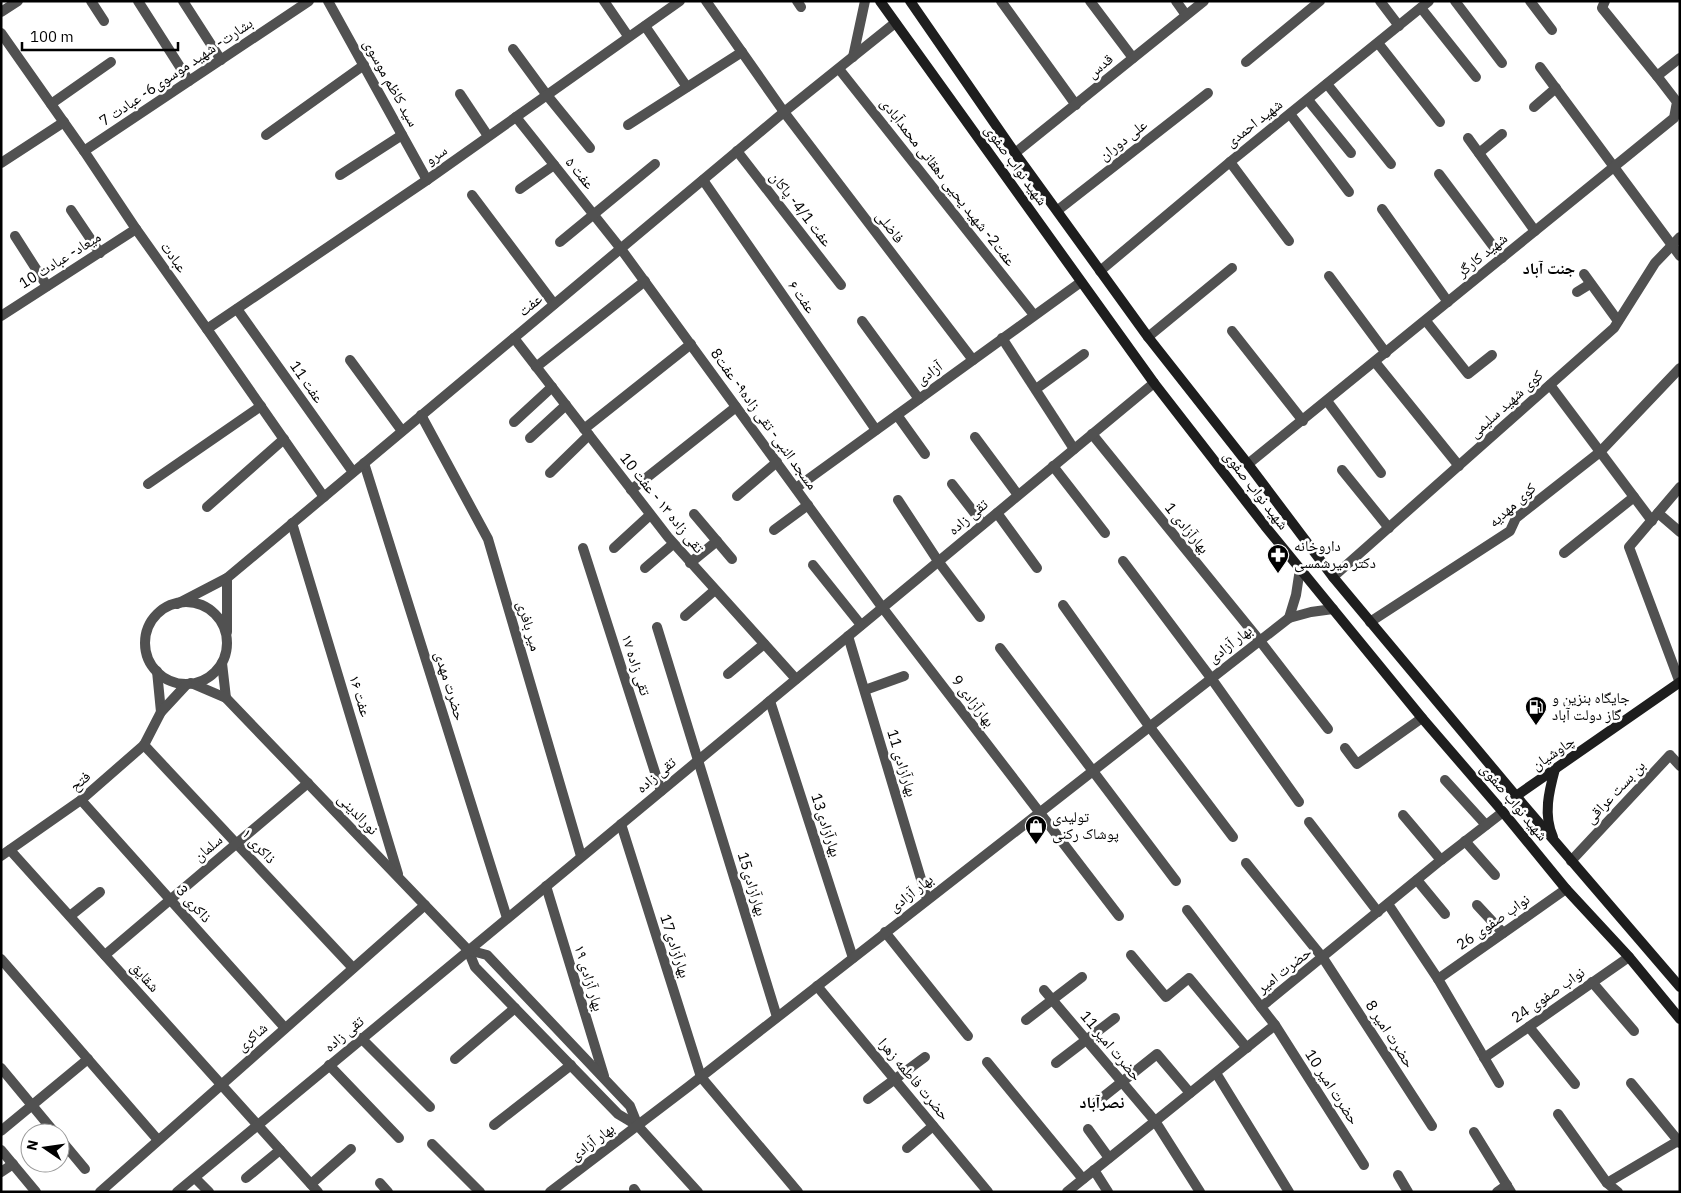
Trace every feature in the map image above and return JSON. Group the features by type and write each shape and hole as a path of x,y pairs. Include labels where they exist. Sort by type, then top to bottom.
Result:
{"main road":[{"name":"شهید نواب صفوی","path":"880,1 1154,383 1300,569 1566,889 1629,957 1680,1018"},
{"name":"شهید نواب صفوی","path":"910,1 1015,153 1058,210 1148,338 1248,464 1333,577 1571,861 1680,987"},
{"name":"چاوشیان","path":"1516,796 1680,683"},
{"path":"1555,769 1549,795 1548,810 1549,828 1556,843"}],"street":[{"path":"1,12 18,1"},
{"path":"91,1 104,21"},
{"path":"138,1 189,81"},
{"path":"183,1 221,60"},
{"name":"بشارت- شهید موسوی6- عبادت 7","path":"84,151 309,1"},
{"name":"سید کاظم موسوی","path":"328,1 427,180"},
{"path":"604,1 628,36"},
{"name":"فاضلی","path":"706,1 784,112 973,360"},
{"path":"852,57 865,1"},
{"path":"1002,1 1076,105"},
{"path":"1090,1 1133,58"},
{"path":"1176,1 1186,15"},
{"name":"قدس","path":"1015,153 1204,1"},
{"path":"1246,62 1320,1"},
{"path":"1380,1 1399,26"},
{"path":"1456,1 1502,62"},
{"path":"1530,1 1552,30"},
{"name":"شهید کارگر","path":"1248,464 1674,118 1677,102 1602,8 1604,1"},
{"name":"سرو","path":"207,329 427,180 677,2"},
{"path":"1425,4 1476,76"},
{"name":"شهید احمدی","path":"1100,271 1230,162 1425,4"},
{"name":"عفت","path":"177,604 227,578 737,151 895,23"},
{"path":"645,26 687,87"},
{"name":"عبادت","path":"1,33 84,151 136,230 324,497"},
{"path":"1378,43 1440,122"},
{"path":"513,49 546,94 590,148"},
{"path":"628,125 742,52"},
{"path":"1657,76 1680,58"},
{"path":"51,104 111,62"},
{"path":"266,135 364,65"},
{"path":"1540,67 1680,256"},
{"name":"عفت2- شهید یحیی دهقانی محمدآبادی","path":"839,68 1034,315"},
{"path":"1326,84 1391,164"},
{"path":"1534,107 1556,88"},
{"name":"علی دوران","path":"1058,210 1208,93"},
{"path":"460,94 488,136"},
{"path":"1308,100 1351,153"},
{"path":"1290,114 1349,192"},
{"name":"عفت ۵","path":"516,117 621,249"},
{"path":"1,163 64,122"},
{"path":"1479,154 1502,134"},
{"path":"340,175 402,135"},
{"path":"1468,138 1535,231"},
{"name":"عفت 4/1- پاکان","path":"737,151 841,285"},
{"path":"1230,162 1289,241"},
{"path":"560,242 655,164"},
{"path":"520,189 554,165"},
{"path":"1439,174 1502,258"},
{"name":"عفت ۶","path":"703,180 876,430"},
{"path":"472,195 554,304"},
{"path":"1382,209 1448,302"},
{"path":"71,210 100,253"},
{"name":"میعاد- عبادت 10","path":"1,316 136,230"},
{"path":"15,236 48,286"},
{"name":"کوی شهید سلیمی","path":"1333,577 1614,328 1655,263 1680,237"},
{"name":"مسجد النبی- تقی زاده۹- عفت8","path":"621,249 882,607"},
{"path":"1148,338 1232,268"},
{"path":"1584,274 1618,321"},
{"path":"1329,276 1386,353"},
{"path":"536,367 645,281"},
{"name":"آزادی","path":"796,488 1081,282"},
{"path":"1577,292 1590,284"},
{"name":"عفت 11","path":"237,309 353,472"},
{"path":"862,321 919,399"},
{"path":"1426,321 1468,374 1492,355"},
{"path":"1232,331 1302,421"},
{"name":"تقی زاده ۱۳ - عفت 10","path":"514,338 673,544 796,679"},
{"path":"1002,338 1074,449"},
{"path":"550,473 586,432 691,344"},
{"path":"1036,389 1084,354"},
{"path":"350,360 402,431"},
{"path":"1375,362 1459,466"},
{"name":"کوی مهدیه","path":"1370,622 1510,531 1516,518 1600,452 1680,368"},
{"name":"تقی زاده","path":"177,1192 1154,383"},
{"path":"1550,385 1634,497 1655,517 1680,532"},
{"path":"514,422 552,387"},
{"path":"1327,401 1382,473"},
{"path":"530,438 566,405"},
{"path":"148,484 261,406"},
{"path":"631,490 736,407"},
{"name":"میر بافری","path":"421,415 488,539 581,856"},
{"path":"897,415 925,454"},
{"name":"بهارآزادی 1","path":"1092,434 1260,641 1328,729"},
{"path":"975,437 1018,495"},
{"path":"207,507 284,439"},
{"path":"737,496 777,462"},
{"name":"حضرت مهدی","path":"364,463 507,918"},
{"path":"1053,466 1105,533"},
{"path":"1342,470 1389,528"},
{"path":"952,484 983,524"},
{"path":"1679,491 1630,547 1680,683"},
{"path":"1564,553 1634,497"},
{"path":"898,500 938,561 980,617"},
{"path":"774,530 808,505"},
{"path":"997,513 1037,568"},
{"path":"694,514 732,559"},
{"path":"614,548 650,515"},
{"name":"عفت ۱۶","path":"292,523 399,878"},
{"path":"690,563 717,541"},
{"path":"645,568 673,544"},
{"name":"تقی زاده ۱۷","path":"583,548 661,791"},
{"path":"1123,561 1211,678 1299,802"},
{"path":"812,565 861,625"},
{"path":"1289,618 1296,595 1300,569"},
{"path":"227,578 227,638 227,647 222,663 209,678 189,684 171,681 157,671 148,657 146,648 148,632 156,617 162,611 177,604 198,604 210,610 223,624 227,638"},
{"path":"685,616 715,590"},
{"path":"1063,605 1149,726 1233,837"},
{"name":"بهارآزادی 9","path":"882,607 1119,916"},
{"name":"بهار آزادی","path":"550,1192 638,1126 1289,618 1333,609"},
{"name":"بهارآزادی15","path":"657,627 777,1017"},
{"name":"بهارآزادی 11","path":"848,636 927,900"},
{"path":"728,674 764,644"},
{"path":"1000,648 1176,881"},
{"path":"222,663 226,698"},
{"path":"157,671 161,712"},
{"path":"864,690 904,676"},
{"name":"نورالدینی","path":"189,684 226,698 468,950 475,967 618,1114 638,1126 698,1192"},
{"name":"فتح","path":"1,856 81,800 144,745 161,712 189,684"},
{"name":"بهارآزادی13","path":"770,701 853,958"},
{"path":"1345,748 1357,764 1422,718"},
{"name":"ذاکری ۱","path":"144,745 353,968"},
{"name":"بن بست عراقی","path":"1571,861 1670,755 1680,766"},
{"path":"1445,780 1486,825"},
{"name":"سلمان","path":"105,955 308,783"},
{"name":"ذاکری 3","path":"81,800 285,1028"},
{"name":"حضرت امیر","path":"1275,1025 1261,1007 1441,860 1503,812"},
{"path":"1402,815 1441,860"},
{"path":"1309,822 1378,912"},
{"name":"بهارآزادی17","path":"621,824 701,1077"},
{"path":"1465,841 1495,875"},
{"name":"شقایق","path":"10,850 318,1192"},
{"name":"حضرت امیر 8","path":"1246,862 1323,958 1432,1126"},
{"path":"1417,880 1445,914"},
{"name":"بهار آزادی ۱۹","path":"546,886 604,1078"},
{"name":"نواب صفوی 26","path":"1438,979 1566,889"},
{"path":"70,916 100,892"},
{"path":"1388,904 1438,979 1499,1083"},
{"name":"شاکری","path":"100,1192 425,905"},
{"path":"1477,905 1503,933"},
{"path":"1187,910 1261,1007"},
{"path":"885,932 968,1036"},
{"name":"نورالدینی","path":"468,950 487,955 630,1106 638,1126"},
{"path":"1132,955 1166,997 1189,978 1247,1048"},
{"name":"نواب صفوی 24","path":"1484,1058 1629,957"},
{"path":"1,958 158,1140"},
{"path":"1026,1020 1082,977"},
{"path":"1592,982 1634,1031"},
{"name":"حضرت فاطمه زهرا","path":"817,986 988,1192"},
{"name":"حضرت امیر 11","path":"1044,990 1155,1121 1200,1192"},
{"path":"455,1058 515,1008"},
{"path":"1056,1063 1114,1018"},
{"path":"1067,1192 1275,1025"},
{"name":"حضرت امیر 10","path":"1275,1025 1364,1165"},
{"path":"1529,1027 1575,1084"},
{"path":"361,1038 430,1107"},
{"path":"1093,1105 1157,1054 1190,1094"},
{"path":"868,1099 926,1057"},
{"path":"1,1131 88,1059"},
{"path":"987,1062 1083,1179"},
{"path":"329,1065 399,1138"},
{"path":"494,1126 571,1065"},
{"path":"1,1068 47,1123"},
{"path":"1216,1073 1289,1192"},
{"path":"701,1077 798,1192"},
{"path":"1607,1183 1679,1142 1632,1083"},
{"path":"1558,1114 1607,1183 1618,1192"},
{"path":"907,1148 934,1126"},
{"path":"1088,1129 1109,1158"},
{"path":"1474,1132 1509,1188 1497,1192"},
{"path":"432,1144 480,1192"},
{"path":"311,1184 351,1149"},
{"path":"1,1150 36,1192"},
{"path":"246,1178 280,1150"},
{"path":"70,1151 85,1169"},
{"path":"1,1172 13,1164"},
{"path":"1094,1170 1108,1192"},
{"path":"1398,1175 1408,1192"},
{"path":"194,1178 209,1192"},
{"path":"380,1182 388,1192"}],"place":[{"name":"داروخانه دکتر میرشمسی","path":"1278,574"},
{"name":"جایگاه بنزین و گاز دولت آباد","path":"1536,726"},
{"name":"تولیدی پوشاک رکنی","path":"1036,845"}],"district":[{"name":"جنت آباد","path":"1549,268"},
{"name":"نصرآباد","path":"1102,1102"}]}
